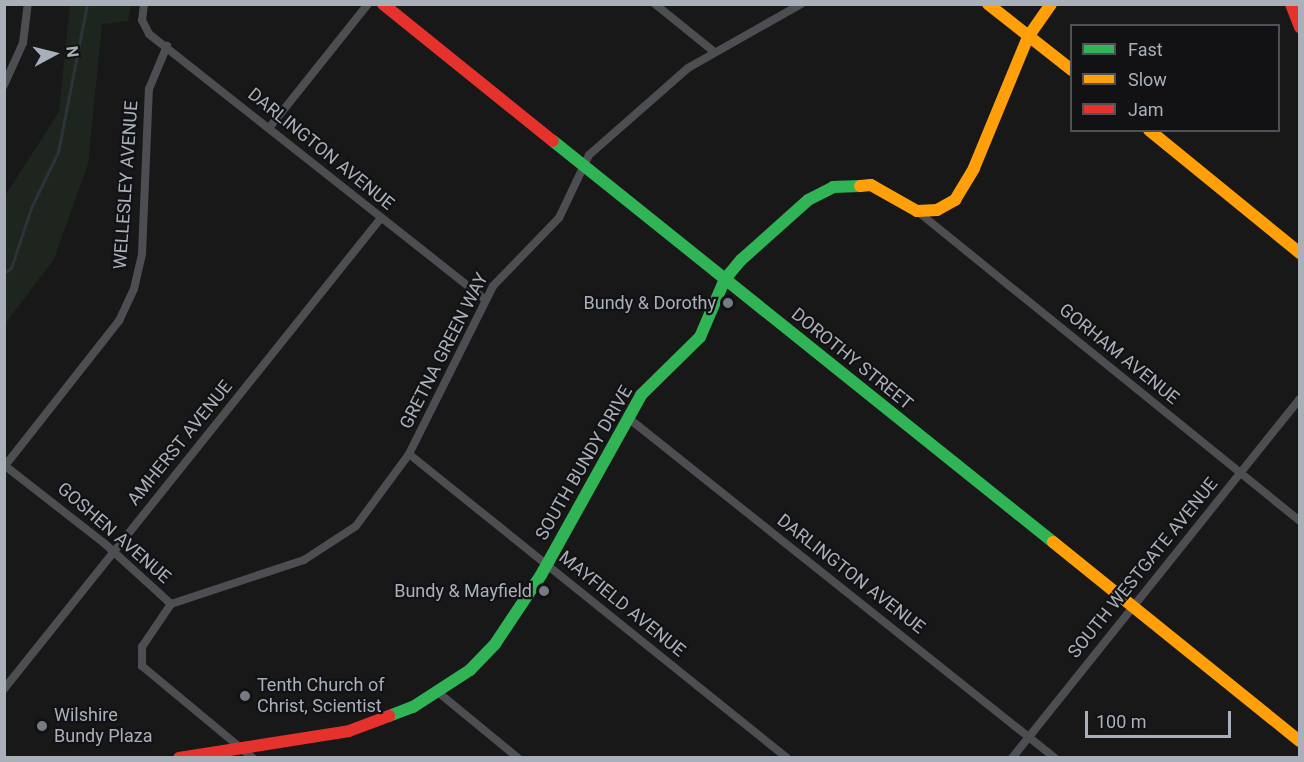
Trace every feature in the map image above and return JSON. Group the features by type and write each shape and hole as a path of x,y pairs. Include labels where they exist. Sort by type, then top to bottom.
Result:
{"street":[{"path":"4,85 22,43 28,4"},
{"name":"DARLINGTON AVENUE","path":"144,4 142,20 149,34 485,299"},
{"path":"269,128 368,4"},
{"name":"DOROTHY STREET","path":"383,4 1131,609 1299,741"},
{"path":"655,4 713,51"},
{"name":"GRETNA GREEN WAY","path":"171,604 247,583 336,541 371,509 409,454 485,299 510,265 559,218 582,166 642,105 713,51 801,4"},
{"path":"988,4 1070,69"},
{"path":"917,211 937,210 965,187 1028,37 1051,4"},
{"path":"1291,4 1299,27"},
{"name":"WELLESLEY AVENUE","path":"5,466 128,305 142,254 149,88 167,46"},
{"path":"1151,132 1299,253"},
{"name":"SOUTH BUNDY DRIVE","path":"179,758 349,731 439,693 495,644 547,565 627,417 655,379 700,337 725,279 808,200 833,187 871,185 917,211"},
{"name":"GORHAM AVENUE","path":"917,211 1299,521"},
{"name":"AMHERST AVENUE","path":"4,688 381,218"},
{"name":"SOUTH WESTGATE AVENUE","path":"1012,758 1299,399"},
{"name":"DARLINGTON AVENUE","path":"627,417 1055,758"},
{"name":"MAYFIELD AVENUE","path":"409,454 787,758"},
{"name":"GOSHEN AVENUE","path":"5,466 113,552 171,604 142,647 142,666 253,758"},
{"path":"439,693 518,758"}],"shaded area":[{"path":"70,5 131,5 128,21 102,24 88,164 54,259 5,324 5,196 59,112"}],"waterway":[{"path":"4,273 11,268 31,208 58,152 87,4"}],"traffic: fast":[{"path":"553,141 1053,542"},
{"path":"389,716 413,707 470,670 495,644 541,575 641,395 700,337 725,279 741,260 808,200 833,187 860,186"}],"traffic: slow":[{"path":"988,4 1070,68"},
{"path":"860,186 871,185 917,211 937,210 955,200 974,168 1028,37 1051,4"},
{"path":"1151,132 1300,253"},
{"path":"1053,542 1300,741"}],"traffic: jam":[{"path":"383,4 553,141"},
{"path":"1291,4 1300,27"},
{"path":"179,758 349,731 389,716"}],"place":[{"name":"Bundy & Dorothy","path":"728,303"},
{"name":"Bundy & Mayfield","path":"544,591"},
{"name":"Tenth Church of Christ, Scientist","path":"245,696"},
{"name":"Wilshire Bundy Plaza","path":"42,726"}]}
